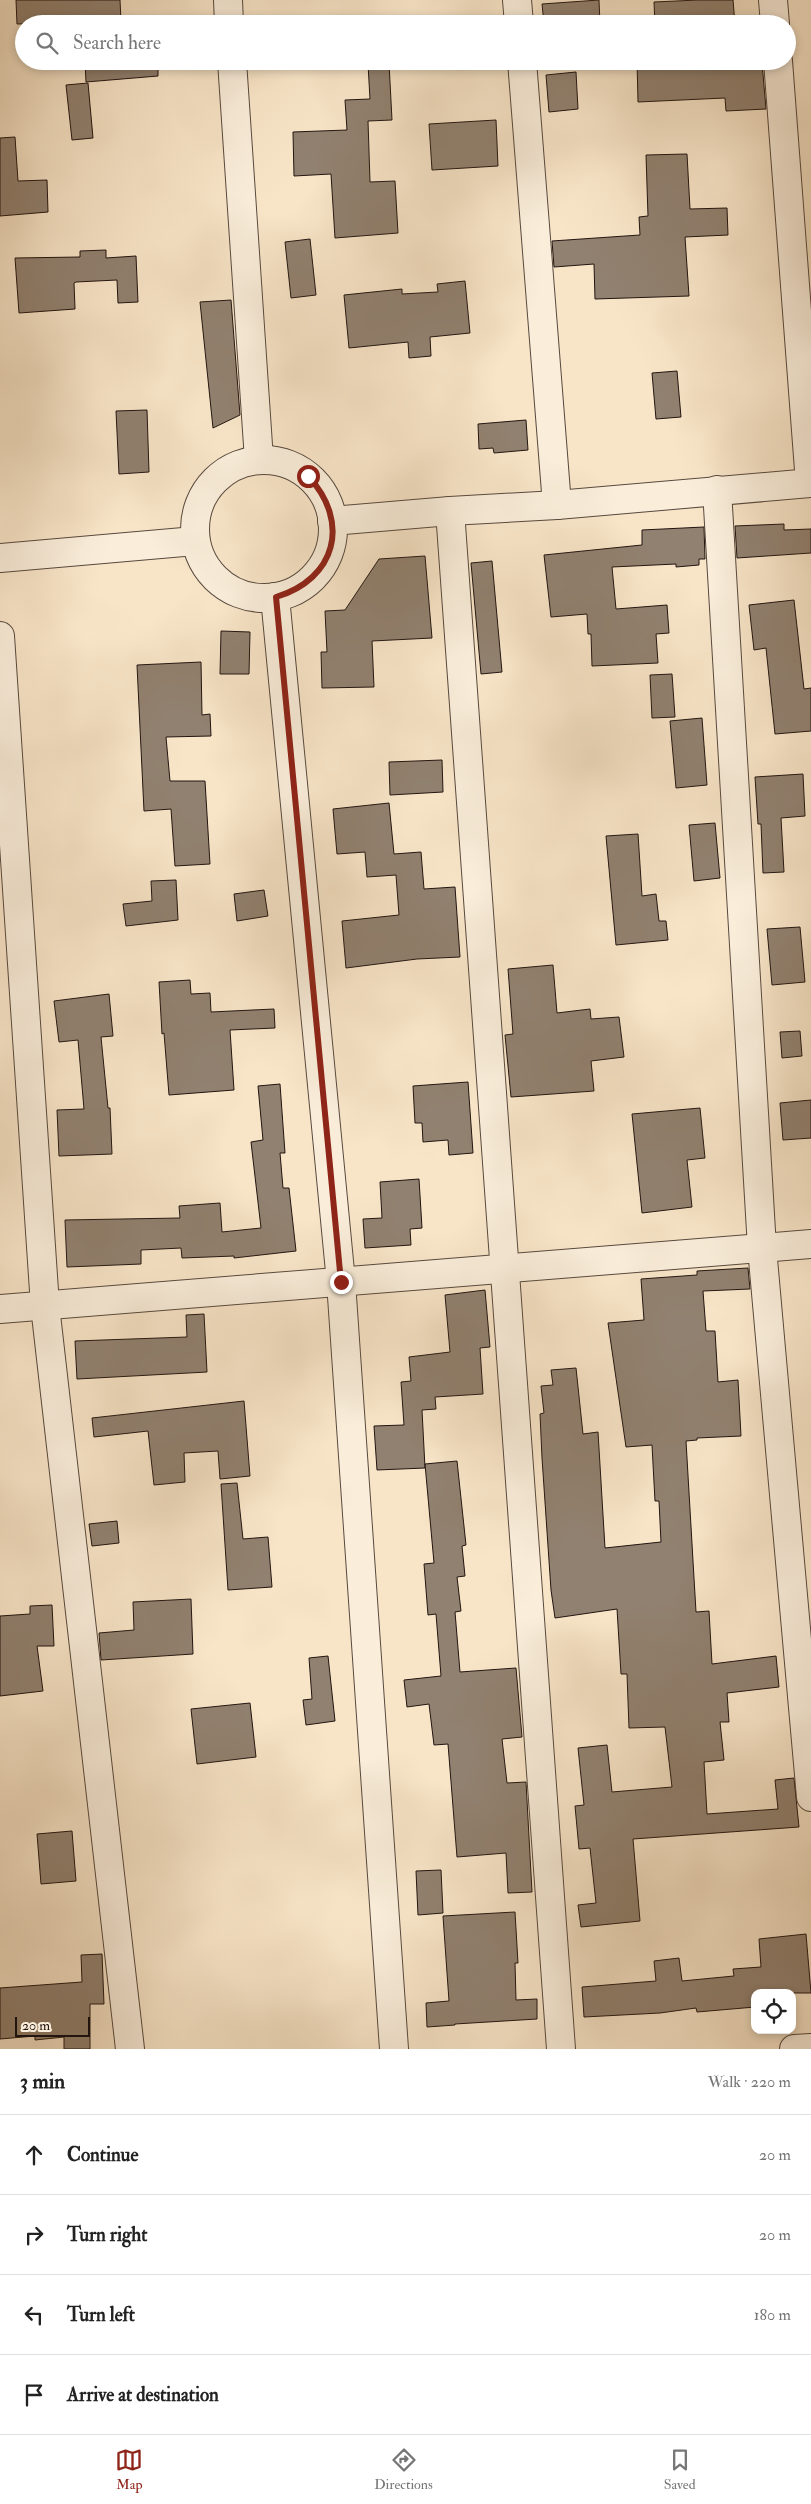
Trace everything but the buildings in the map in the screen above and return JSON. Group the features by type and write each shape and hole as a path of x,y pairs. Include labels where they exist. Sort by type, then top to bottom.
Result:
{"street":[{"path":"228,0 229,15"},
{"path":"517,0 518,15"},
{"path":"773,0 774,15"},
{"path":"233,70 259,460"},
{"path":"523,70 557,505"},
{"path":"332,521 450,511 557,505 810,483 779,70"},
{"path":"259,460 277,461 293,466 308,476 320,489 328,504 332,521 330,547 319,570 307,583 292,592 276,597 260,598 245,596 218,581 207,570 196,541 195,524 198,508 205,493 215,480 243,462 259,460"},
{"path":"717,490 762,1248 811,1797"},
{"path":"450,511 503,1269 561,2049"},
{"path":"0,558 196,541"},
{"path":"276,597 341,1282 394,2049"},
{"path":"0,636 45,1306 130,2049"},
{"path":"0,1310 811,1244"},
{"path":"794,2049 811,2048"}],"route":[{"path":"308,476 320,489 328,504 332,521 332,538 328,555 319,570 307,583 292,592 276,597 341,1282"}]}
